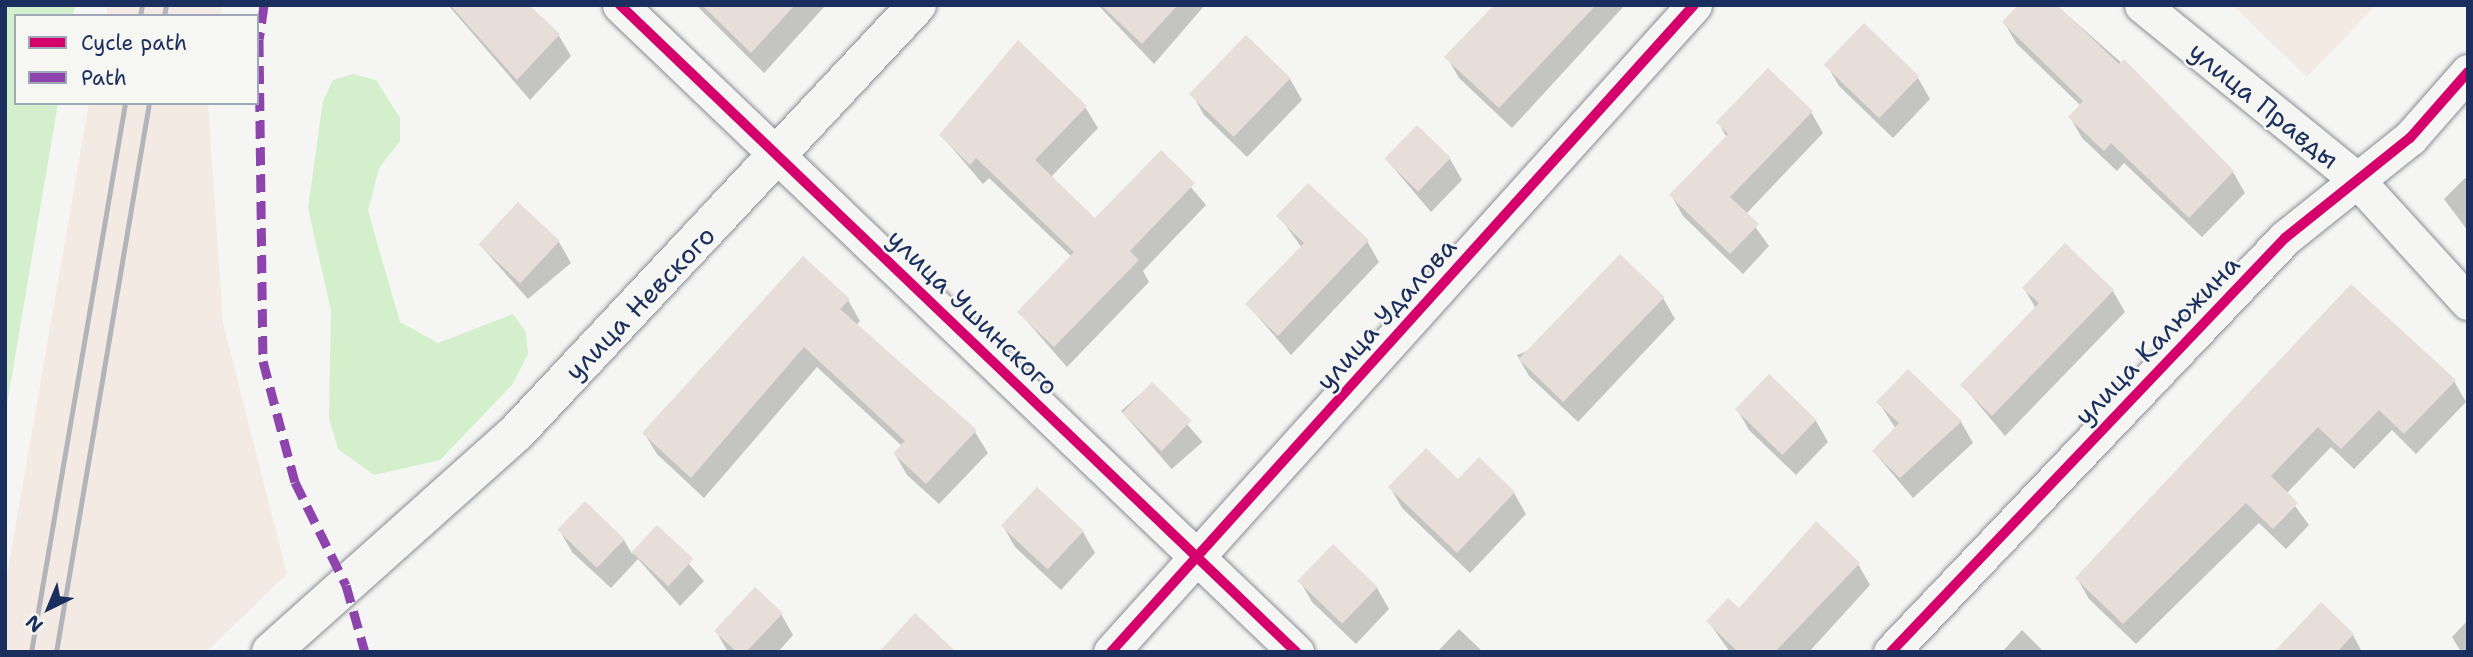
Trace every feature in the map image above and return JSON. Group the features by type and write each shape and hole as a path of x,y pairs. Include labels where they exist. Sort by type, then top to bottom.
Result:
{"main road":[{"name":"улица Невского","path":"271,652 517,432 778,158 918,5"}],"street":[{"name":"улица Ушинского","path":"620,5 1296,652"},
{"name":"улица Удалова","path":"1111,652 1694,5"},
{"name":"улица Правды","path":"2142,5 2355,178 2468,302"},
{"name":"улица Калюжина","path":"1891,652 2285,238 2355,178 2410,138 2468,72"}],"shaded area":[{"path":"107,5 222,5 222,14 107,14"},
{"path":"2232,5 2376,5 2307,77"},
{"path":"89,105 208,105 223,323 287,574 206,652 5,652 5,587"}],"green space":[{"path":"5,5 75,5 73,14 14,14 14,105 58,105 5,416"},
{"path":"353,74 376,80 400,118 400,141 379,168 368,211 400,322 438,343 513,314 526,332 528,354 512,385 440,460 374,475 338,449 329,418 331,311 308,208 323,101 333,80"}],"building":[{"path":"450,5 529,5 560,34 517,80"},
{"path":"702,5 795,5 751,53"},
{"path":"1101,5 1178,5 1142,44"},
{"path":"1494,5 1596,5 1499,108 1444,57"},
{"path":"2018,5 2057,5 2119,64 2124,59 2234,171 2189,218 2111,143 2104,151 2068,117 2083,101 2002,22"},
{"path":"1864,23 1919,76 1879,118 1824,65"},
{"path":"1246,35 1291,78 1234,137 1189,94"},
{"path":"1018,40 1087,106 1035,160 1095,218 1161,150 1195,183 1130,251 1139,260 1054,347 1017,312 1074,252 976,158 970,165 939,135"},
{"path":"1768,68 1813,111 1730,197 1759,224 1730,254 1669,195 1728,134 1716,122"},
{"path":"1417,125 1451,158 1418,191 1384,159"},
{"path":"1308,183 1369,240 1278,336 1245,304 1304,243 1276,216"},
{"path":"518,202 560,241 520,283 478,244"},
{"path":"2065,243 2114,290 1992,416 1960,385 2039,303 2022,288"},
{"path":"1620,254 1665,297 1563,402 1519,359"},
{"path":"803,256 850,299 840,309 977,430 926,484 893,453 905,441 804,347 691,478 642,433"},
{"path":"2351,284 2456,380 2404,434 2379,410 2341,449 2318,427 2271,476 2298,503 2273,529 2246,503 2123,624 2075,578"},
{"path":"1908,369 1962,421 1900,478 1872,451 1899,423 1876,402"},
{"path":"1769,374 1816,420 1782,455 1735,409"},
{"path":"1152,382 1192,420 1162,451 1122,413"},
{"path":"1426,448 1458,479 1479,457 1515,492 1457,553 1388,487"},
{"path":"1037,487 1084,531 1048,569 1001,526"},
{"path":"585,501 625,539 597,568 557,530"},
{"path":"1816,521 1860,563 1775,652 1738,652 1706,621 1728,598 1739,608"},
{"path":"657,525 694,559 668,586 632,552"},
{"path":"1333,544 1378,587 1342,624 1298,581"},
{"path":"755,587 783,613 746,652 737,652 714,631"},
{"path":"2321,602 2354,634 2337,652 2274,652"},
{"path":"915,613 956,652 879,652"}],"railway":[{"path":"140,14 142,5"},
{"path":"164,14 166,5"},
{"path":"31,652 125,105"},
{"path":"56,652 149,105"}],"marked path":[{"path":"264,5 259,39 263,361 295,482 346,585 365,652"}],"cycle path":[{"path":"620,5 1296,652"},
{"path":"1111,652 1694,5"},
{"path":"1891,652 2285,238 2410,138 2468,72"}]}
